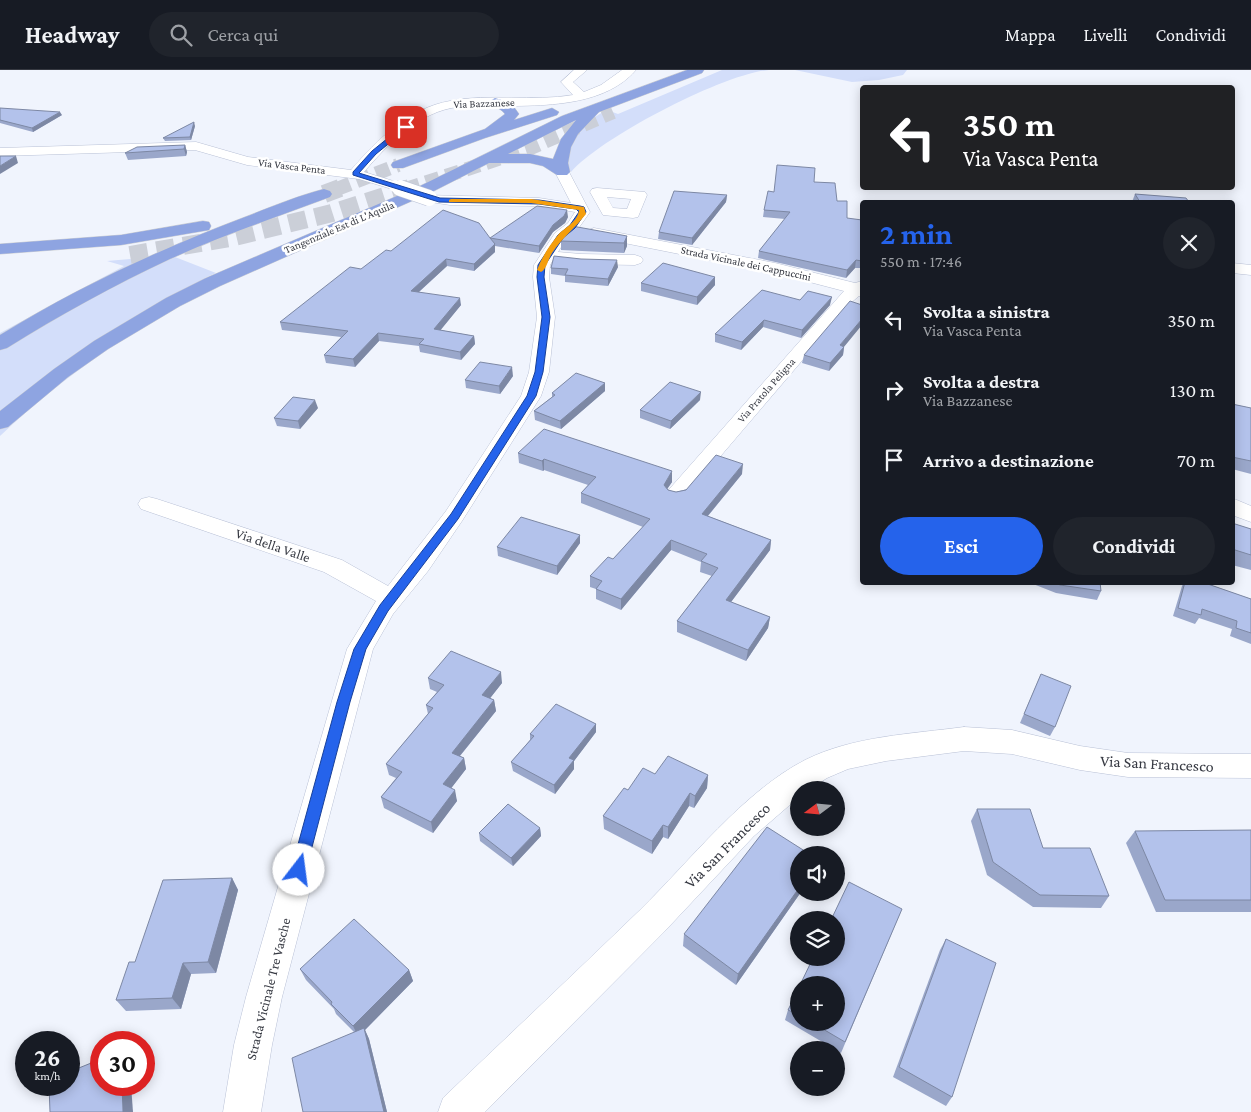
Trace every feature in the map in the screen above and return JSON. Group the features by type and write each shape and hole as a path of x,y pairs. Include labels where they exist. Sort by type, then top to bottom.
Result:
{"highway":[{"path":"398,166 480,135 680,70"},
{"path":"613,112 704,72"},
{"name":"Tangenziale Est di L'Aquila","path":"0,422 61,373 101,345 173,302 213,282 481,164 564,121 599,106 704,72"},
{"path":"625,74 640,79 660,76"},
{"path":"480,135 502,124 511,116 511,111 508,107 495,102"},
{"path":"563,175 560,160 571,135 599,106"},
{"path":"481,164 501,159 526,159 552,164 563,175"},
{"path":"0,262 136,260 193,243 324,194"},
{"path":"0,248 72,245 150,236 290,207"},
{"path":"0,344 136,260"}],"street":[{"path":"581,70 567,82 583,96"},
{"name":"Via Bazzanese","path":"355,174 374,152 392,137 434,109 457,104 556,100 583,96 602,89 625,74"},
{"name":"Via Vasca Penta","path":"0,152 194,146 250,162 355,174 429,198 450,201 509,200 550,203 578,217"},
{"path":"509,200 531,197 551,191 560,185 563,175"},
{"path":"563,175 578,217 620,214 632,214 640,195 597,192 608,212 620,214 631,217 628,238"},
{"name":"Strada Vicinale dei Cappuccini","path":"578,217 596,233 775,268 860,289"},
{"name":"Strada Vicinale Tre Vasche","path":"242,1112 253,1044 264,997 360,649 376,619 454,516 531,396 538,377 546,311 541,269 547,255 578,217"},
{"path":"547,255 581,259 635,260"},
{"path":"1235,268 1251,270"},
{"name":"Via Pratola Peligna","path":"676,494 847,297 860,290"},
{"name":"Via della Valle","path":"149,504 333,566 392,598"},
{"path":"1235,507 1251,515"},
{"name":"Via San Francesco","path":"457,1112 652,921 743,826 798,780 823,766 844,758 886,749 964,739 1012,742 1080,758 1128,765 1251,766"}],"shaded area":[{"path":"722,70 769,70 749,74 694,95 635,125 587,158 571,172 565,165 570,147 579,132 591,120 607,110 618,114"},
{"path":"795,70 907,70 903,75 879,80 852,82"},
{"path":"175,257 216,273 205,278 221,285 161,316 104,352 25,413 0,436 0,333 124,266 107,261 130,259 153,267"}],"building":[{"path":"0,108 60,112 32,128 0,120"},
{"path":"194,122 190,137 163,138"},
{"path":"185,145 184,149 125,153 137,147"},
{"path":"0,156 16,156 0,166"},
{"path":"777,165 815,168 814,182 835,183 837,201 847,201 847,218 860,220 860,261 856,260 847,270 759,251 790,212 764,210 768,191 774,192"},
{"path":"674,191 727,195 692,238 659,232"},
{"path":"1135,194 1186,198 1188,200 1139,200"},
{"path":"537,206 567,210 564,216 553,225 539,246 490,238"},
{"path":"443,210 479,223 495,244 474,264 446,259 411,291 460,298 434,329 474,336 460,352 419,344 424,339 378,333 353,359 324,355 348,331 280,322 350,267 361,269 386,250 391,251"},
{"path":"572,226 627,236 624,243 561,241"},
{"path":"554,256 617,260 608,279 565,275 568,269 551,268"},
{"path":"663,263 715,277 697,297 641,283"},
{"path":"762,290 800,300 808,291 832,297 802,330 764,320 742,342 715,334"},
{"path":"850,301 860,304 860,321 840,345 844,347 830,363 804,355"},
{"path":"480,362 512,367 499,386 465,380"},
{"path":"576,373 605,383 560,421 534,411 555,395 552,393"},
{"path":"670,382 701,392 671,421 640,410"},
{"path":"293,397 315,400 298,421 274,418"},
{"path":"1235,405 1251,408 1251,461 1235,458"},
{"path":"544,429 672,471 664,485 668,490 676,492 686,490 716,455 743,464 702,514 771,540 726,600 770,617 748,650 677,621 718,568 701,561 707,554 671,540 621,599 596,589 602,581 590,576 608,557 613,559 650,519 581,493 596,477 544,459 542,461 518,453"},
{"path":"521,517 580,535 557,566 497,547"},
{"path":"1235,524 1251,529 1251,555 1235,550"},
{"path":"1060,585 1100,585 1101,591"},
{"path":"1184,585 1211,585 1251,599 1251,633 1236,628 1237,621 1202,609 1201,615 1178,608"},
{"path":"451,651 501,672 482,695 494,700 452,753 464,758 443,784 455,790 431,822 381,797 402,772 386,764 433,708 426,705 444,685 428,678"},
{"path":"1041,674 1071,686 1055,727 1024,714"},
{"path":"556,704 596,724 569,758 574,760 554,785 511,762 534,736 530,734"},
{"path":"668,756 708,775 695,796 690,793 668,827 663,825 652,841 603,816 624,788 628,790 643,768 655,774"},
{"path":"508,804 540,828 511,858 479,833"},
{"path":"977,809 1030,809 1043,848 1090,848 1109,896 1040,895 993,862"},
{"path":"767,827 797,846 790,846 790,901 738,974 684,934"},
{"path":"1251,830 1251,900 1165,900 1135,831"},
{"path":"232,878 208,962 183,963 172,998 116,1000 129,962 135,962 163,880"},
{"path":"849,882 902,909 845,1042 826,1031 845,1031 845,976 804,976 809,966 845,966 845,911 835,911 840,901 845,901 845,890"},
{"path":"354,919 409,970 353,1026 300,969"},
{"path":"946,939 996,963 952,1097 899,1067"},
{"path":"364,1028 384,1112 303,1112 292,1058"},
{"path":"90,1063 90,1096 122,1096 123,1112 50,1112 49,1096 80,1096 80,1068"}],"tunnel":[{"path":"406,189 526,150 613,112"},
{"path":"337,189 398,165"},
{"path":"324,194 340,188"},
{"path":"130,255 230,238 332,213 410,188"}],"slow traffic":[{"path":"451,201 531,201 561,204 582,209 582,214 572,227 562,235 547,255 541,270"}],"route":[{"path":"299,870 360,649 384,608 419,565 454,516 525,408 539,372 546,317 541,277 542,265 560,236 572,227 583,212 582,209 577,207 539,202 439,200 371,177 355,174 374,152 406,127"}]}
